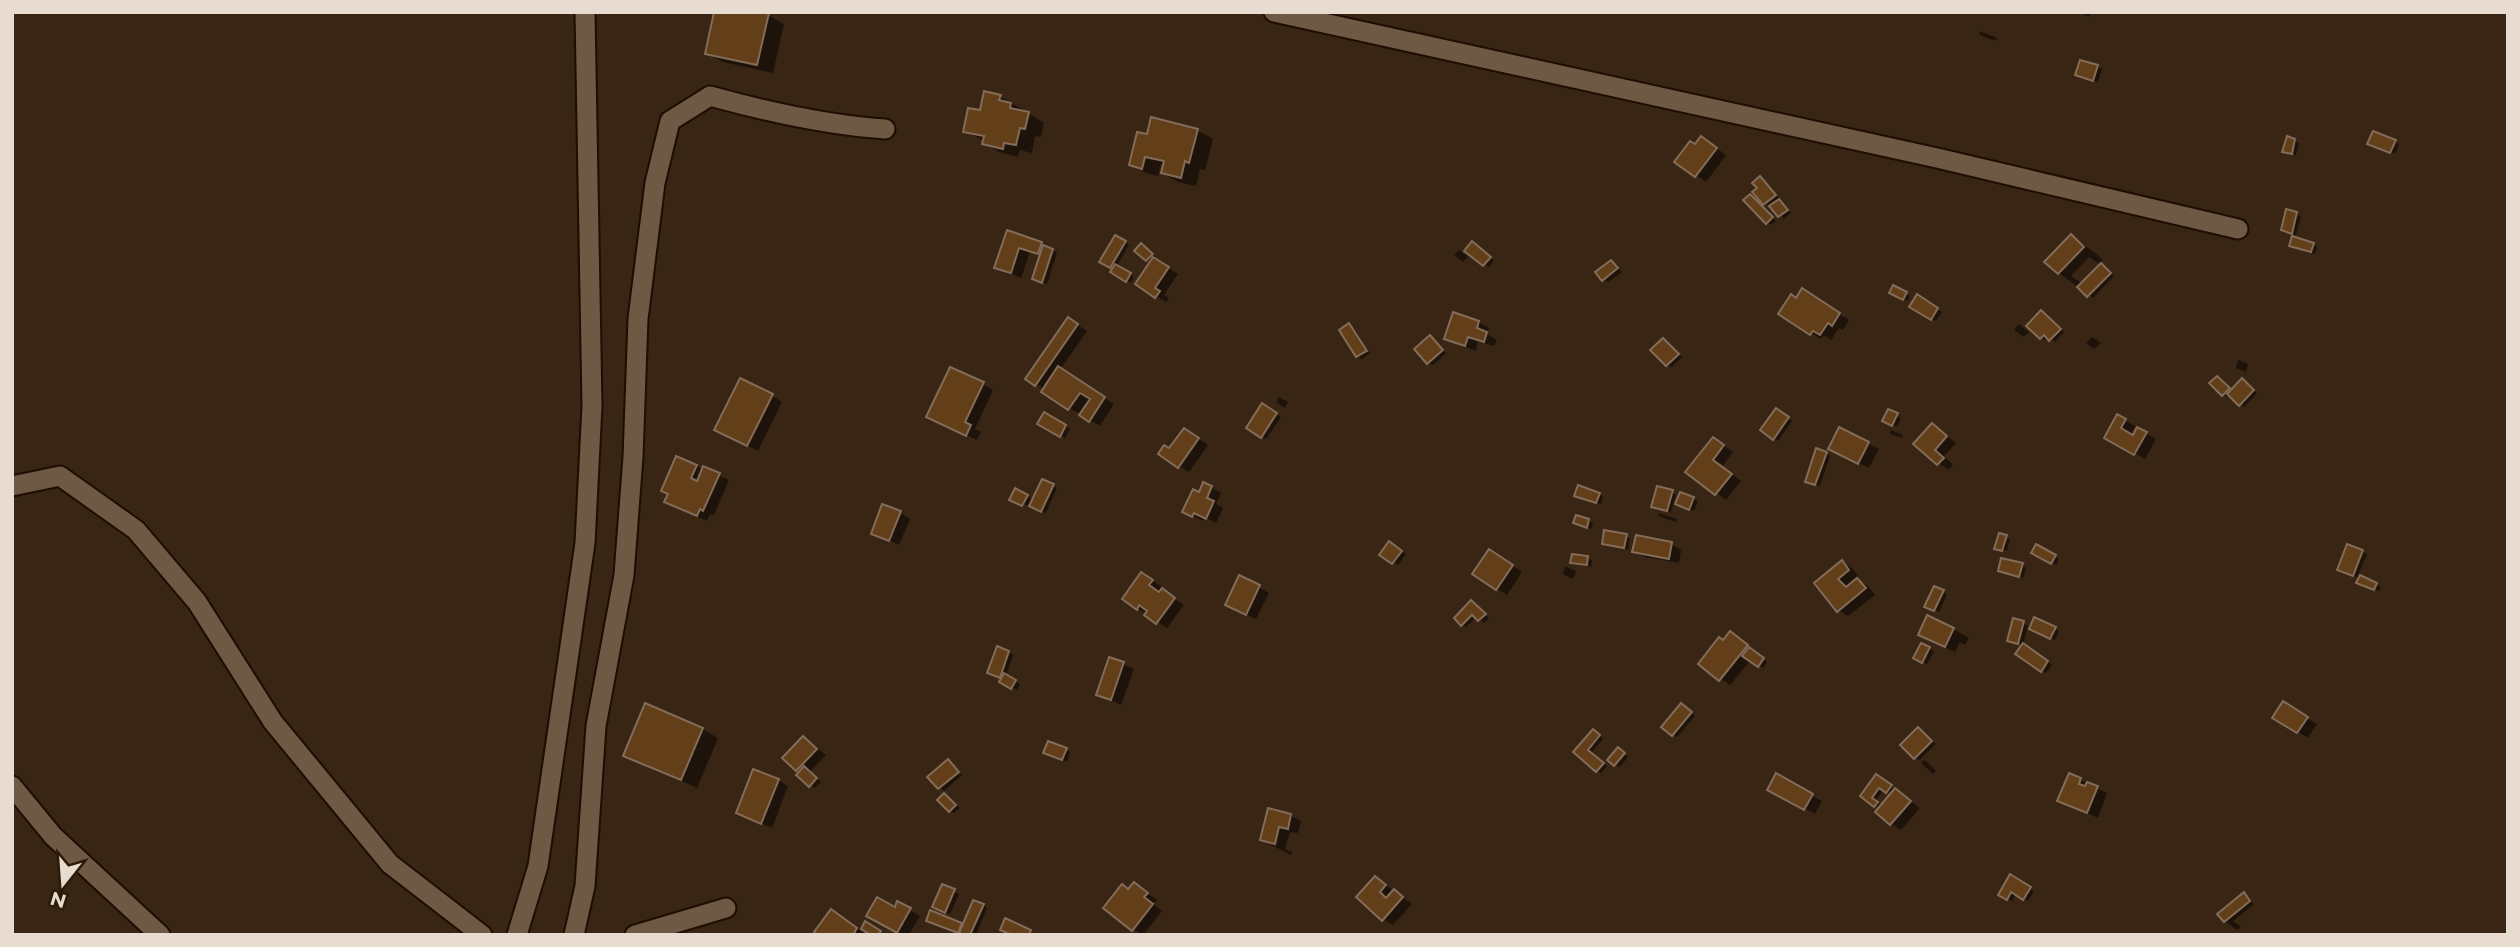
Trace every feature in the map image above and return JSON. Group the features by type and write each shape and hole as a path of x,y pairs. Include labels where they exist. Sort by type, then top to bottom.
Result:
{"street":[{"path":"517,935 538,866 585,543 592,406 585,12"},
{"path":"1274,12 1937,158 2238,229"},
{"path":"574,935 585,886 596,726 624,575 640,306 655,183 670,121 710,96 770,113 846,126 885,129"},
{"path":"12,486 60,477 136,530 197,602 274,722 390,864 482,935"},
{"path":"12,786 53,836 160,935"},
{"path":"635,935 726,908"}],"building":[{"path":"714,12 769,13 757,65 705,54"},
{"path":"2080,60 2098,65 2093,81 2075,75"},
{"path":"984,91 1001,95 999,100 1011,103 1010,108 1029,112 1025,129 1020,128 1016,145 1004,143 1003,149 982,144 984,136 963,132 968,108 980,110"},
{"path":"1151,117 1198,129 1189,163 1185,161 1181,178 1161,173 1164,161 1145,157 1142,169 1129,165 1137,132 1147,134"},
{"path":"2373,131 2396,140 2390,153 2367,144"},
{"path":"1701,136 1717,148 1695,177 1674,162 1690,141 1695,144"},
{"path":"2287,136 2295,139 2292,154 2282,152"},
{"path":"1760,176 1776,195 1763,205 1752,192 1757,188 1752,183"},
{"path":"1750,194 1773,217 1766,224 1743,200"},
{"path":"1779,199 1788,210 1778,217 1769,206"},
{"path":"2286,209 2297,212 2292,234 2281,230"},
{"path":"1007,230 1042,242 1038,254 1019,248 1011,273 994,268"},
{"path":"2071,234 2084,247 2058,274 2044,262"},
{"path":"1115,235 1126,241 1110,268 1099,262"},
{"path":"2292,236 2314,243 2311,252 2289,246"},
{"path":"1472,241 1491,257 1483,266 1464,251"},
{"path":"1141,243 1153,254 1146,261 1134,251"},
{"path":"1043,245 1053,249 1042,283 1032,279"},
{"path":"1153,257 1169,267 1155,288 1160,291 1155,298 1135,284"},
{"path":"1611,260 1618,268 1602,281 1595,272"},
{"path":"2101,263 2111,273 2087,297 2077,287"},
{"path":"1115,264 1131,273 1126,282 1110,272"},
{"path":"1893,285 1907,292 1903,300 1889,293"},
{"path":"1802,288 1840,313 1832,326 1828,323 1820,335 1813,331 1810,335 1778,314 1791,294 1796,298"},
{"path":"1917,294 1938,308 1931,320 1909,307"},
{"path":"2041,310 2061,329 2049,341 2044,335 2040,339 2026,326"},
{"path":"1453,312 1479,321 1477,328 1487,332 1484,342 1468,337 1465,346 1444,339"},
{"path":"1068,317 1078,324 1035,386 1025,379"},
{"path":"1349,323 1367,351 1356,357 1339,330"},
{"path":"1430,335 1443,350 1427,364 1414,349"},
{"path":"1663,338 1679,354 1666,366 1650,350"},
{"path":"1058,366 1105,397 1089,422 1079,415 1090,399 1080,393 1068,410 1041,392"},
{"path":"950,367 984,382 965,422 971,425 966,436 926,417"},
{"path":"2217,376 2230,388 2222,396 2209,383"},
{"path":"740,378 773,394 747,446 714,430"},
{"path":"2242,378 2254,390 2239,406 2227,394"},
{"path":"1262,403 1277,413 1261,438 1246,428"},
{"path":"1776,408 1789,417 1773,440 1760,430"},
{"path":"1888,409 1898,413 1892,426 1882,421"},
{"path":"1044,412 1066,425 1060,437 1037,424"},
{"path":"2117,414 2126,419 2121,428 2133,435 2137,427 2147,432 2134,455 2104,438"},
{"path":"1932,423 1947,436 1935,450 1944,458 1937,465 1913,444"},
{"path":"1839,427 1869,442 1858,464 1828,449"},
{"path":"1184,428 1199,438 1178,468 1158,454 1164,445 1169,448"},
{"path":"1713,437 1724,445 1713,460 1732,474 1715,495 1685,472"},
{"path":"1816,448 1827,452 1815,485 1805,482"},
{"path":"676,456 697,465 691,478 697,481 703,466 720,473 703,511 700,509 697,516 664,502 668,494 661,491"},
{"path":"1042,479 1054,484 1041,512 1029,506"},
{"path":"1203,482 1212,486 1207,498 1214,501 1206,519 1194,513 1192,517 1182,512 1193,489 1199,492"},
{"path":"1578,485 1600,493 1596,503 1574,496"},
{"path":"1657,486 1673,490 1667,511 1651,507"},
{"path":"1015,488 1028,495 1022,506 1009,500"},
{"path":"1680,492 1694,497 1689,510 1675,504"},
{"path":"882,504 901,511 889,541 871,534"},
{"path":"1576,515 1589,519 1587,528 1573,523"},
{"path":"1604,530 1627,534 1624,548 1602,544"},
{"path":"1999,533 2007,535 2002,551 1994,549"},
{"path":"1636,535 1672,542 1669,559 1632,552"},
{"path":"1389,541 1402,551 1392,564 1379,555"},
{"path":"2036,544 2056,555 2051,564 2031,553"},
{"path":"2347,544 2363,550 2353,576 2337,570"},
{"path":"1489,549 1513,565 1496,590 1472,574"},
{"path":"1572,554 1588,556 1587,565 1570,563"},
{"path":"2001,558 2023,563 2019,577 1998,571"},
{"path":"1842,560 1849,570 1838,579 1846,587 1857,578 1866,588 1837,612 1814,583"},
{"path":"1141,572 1153,580 1149,585 1159,592 1162,588 1175,598 1156,624 1144,615 1147,611 1139,605 1137,610 1122,599"},
{"path":"1239,575 1260,585 1246,615 1225,605"},
{"path":"2360,575 2377,583 2374,590 2356,583"},
{"path":"1934,586 1944,590 1934,611 1924,607"},
{"path":"1471,600 1486,614 1478,621 1472,615 1461,626 1454,618"},
{"path":"1927,615 1954,628 1945,647 1918,635"},
{"path":"2034,617 2056,627 2050,639 2029,629"},
{"path":"2013,618 2024,621 2018,644 2007,641"},
{"path":"1730,631 1748,645 1719,681 1698,664 1719,637 1723,640"},
{"path":"1921,643 1930,647 1922,663 1913,658"},
{"path":"2023,643 2048,661 2041,672 2015,654"},
{"path":"997,646 1009,651 1000,678 987,673"},
{"path":"1749,647 1764,658 1758,667 1742,656"},
{"path":"1109,657 1124,662 1111,700 1096,695"},
{"path":"1004,673 1016,680 1011,689 999,682"},
{"path":"2283,701 2308,717 2297,733 2272,718"},
{"path":"645,703 703,728 681,780 623,756"},
{"path":"1681,703 1692,712 1672,736 1661,727"},
{"path":"1918,727 1932,741 1914,759 1900,745"},
{"path":"1593,729 1600,735 1588,750 1604,763 1596,772 1573,752"},
{"path":"803,736 817,749 796,771 782,758"},
{"path":"1048,741 1067,748 1062,760 1043,753"},
{"path":"1618,747 1625,753 1614,766 1607,760"},
{"path":"948,759 959,772 938,789 927,777"},
{"path":"804,766 817,778 809,787 796,775"},
{"path":"753,769 779,779 761,824 736,813"},
{"path":"1776,773 1813,794 1804,810 1767,790"},
{"path":"2069,773 2081,778 2079,784 2085,786 2087,782 2098,786 2087,813 2057,801"},
{"path":"1876,774 1892,785 1886,793 1879,788 1872,798 1878,802 1874,807 1860,796"},
{"path":"1895,788 1911,801 1890,825 1875,812"},
{"path":"944,793 956,805 949,812 937,800"},
{"path":"1268,808 1291,814 1288,829 1279,827 1275,844 1260,840"},
{"path":"2010,874 2031,887 2023,900 2011,892 2007,900 1998,895"},
{"path":"1375,876 1386,885 1380,892 1386,898 1394,889 1403,897 1382,921 1356,897"},
{"path":"1134,882 1148,893 1144,897 1153,904 1132,931 1103,908 1122,884 1128,889"},
{"path":"942,884 955,889 945,913 932,907"},
{"path":"2244,892 2250,901 2224,922 2217,914"},
{"path":"877,897 895,907 897,901 911,908 897,933 866,916"},
{"path":"973,900 984,904 970,935 964,935 959,933"},
{"path":"831,909 857,928 853,935 818,935 814,932"},
{"path":"930,910 962,923 958,933 926,921"},
{"path":"1005,918 1031,930 1029,935 1012,935 1000,930"},
{"path":"865,921 881,931 878,935 871,935 861,929"}]}
